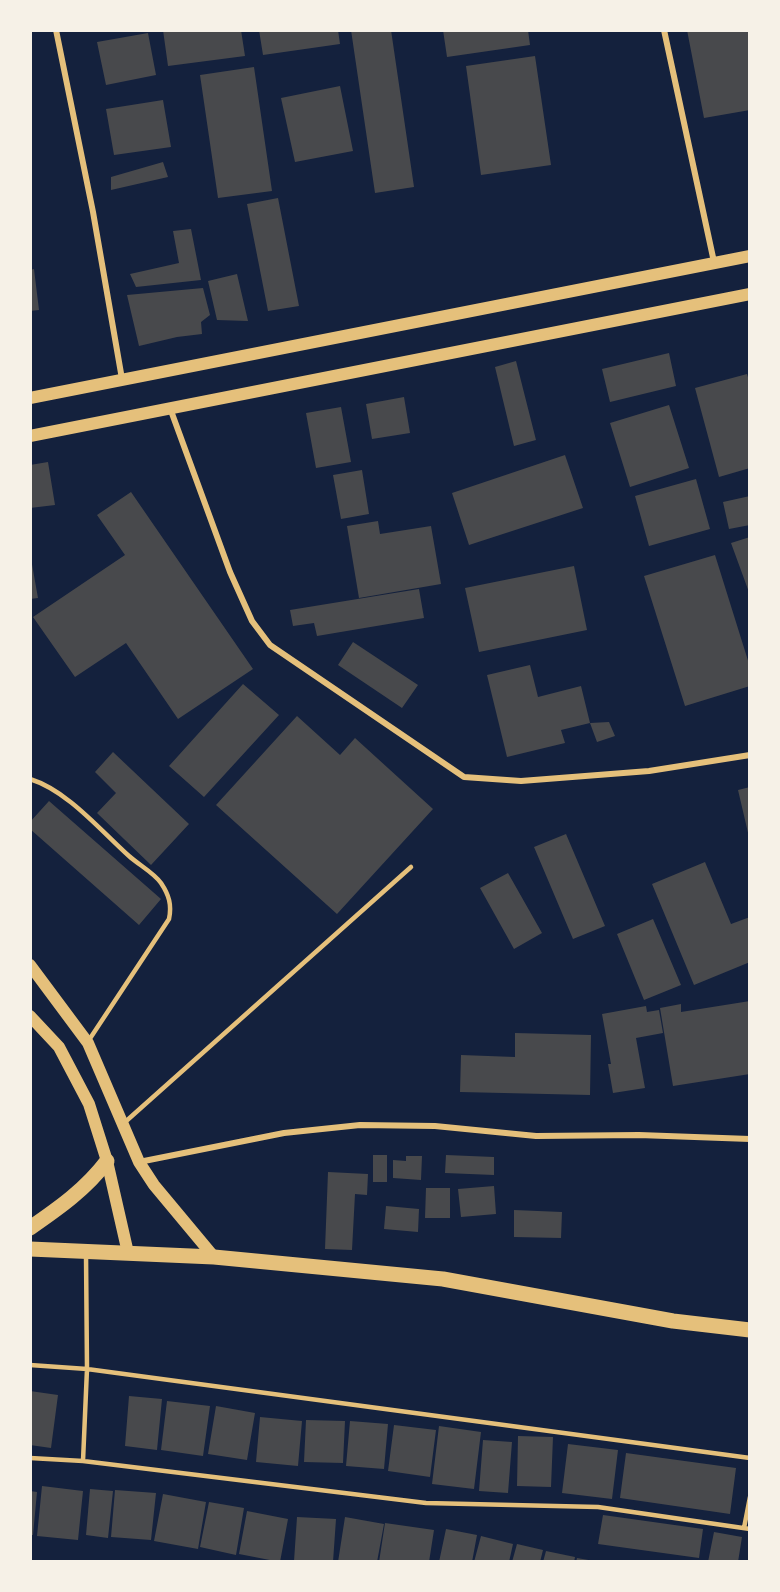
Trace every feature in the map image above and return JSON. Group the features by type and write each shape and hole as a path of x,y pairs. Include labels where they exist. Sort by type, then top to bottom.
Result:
{"main road":[{"path":"30,398 750,256"},
{"path":"30,436 750,294"},
{"path":"30,965 88,1042 139,1162 154,1185 213,1257"},
{"path":"30,1016 59,1047 89,1104 107,1161 128,1253"},
{"path":"30,1228 59,1209 91,1182 107,1161"},
{"path":"30,1249 213,1257 442,1280 673,1322 750,1330"}],"street":[{"path":"56,30 93,212 122,379"},
{"path":"664,30 714,262"},
{"path":"170,408 230,572 252,621 270,645 464,777 521,781 649,771 750,755"},
{"path":"139,1162 284,1133 360,1125 435,1126 536,1136 639,1135 750,1139"}],"lane":[{"path":"30,779 46,784 91,819 130,857 160,881 171,908 169,919 88,1042"},
{"path":"122,1125 411,867"},
{"path":"83,1461 87,1369 86,1251"},
{"path":"30,1365 87,1369 750,1458"},
{"path":"30,1458 83,1461 426,1503 598,1507 747,1528 750,1497"}],"building":[{"path":"163,30 241,30 245,56 168,66"},
{"path":"259,30 338,30 340,44 263,55"},
{"path":"351,30 391,30 414,187 375,193"},
{"path":"443,30 528,30 530,45 447,57"},
{"path":"687,30 750,30 750,110 704,118"},
{"path":"148,33 156,75 106,85 97,42"},
{"path":"535,56 551,165 481,175 466,66"},
{"path":"254,67 272,191 218,198 200,75"},
{"path":"340,86 353,151 295,162 281,98"},
{"path":"163,100 171,147 114,155 106,109"},
{"path":"163,162 168,177 111,190 111,177"},
{"path":"278,198 299,306 268,311 247,204"},
{"path":"191,229 201,280 136,287 130,274 179,263 173,231"},
{"path":"34,269 39,310 30,311 30,270"},
{"path":"237,274 248,321 217,320 208,281"},
{"path":"203,288 210,315 201,322 202,334 139,346 127,295"},
{"path":"669,353 676,386 610,402 602,369"},
{"path":"516,361 536,440 514,446 495,367"},
{"path":"747,374 750,384 750,468 719,477 695,388"},
{"path":"404,397 410,433 372,439 366,404"},
{"path":"669,405 689,468 630,487 610,423"},
{"path":"341,407 351,462 316,468 306,413"},
{"path":"565,455 583,508 469,545 452,493"},
{"path":"48,462 55,505 30,508 30,465"},
{"path":"362,470 369,514 341,519 333,475"},
{"path":"696,479 710,529 649,546 635,496"},
{"path":"131,492 253,669 178,719 126,643 75,677 33,617 125,555 97,515"},
{"path":"750,496 750,525 729,529 723,502"},
{"path":"378,521 380,534 431,526 441,584 359,598 347,526"},
{"path":"750,537 750,595 731,543"},
{"path":"30,553 38,598 30,599"},
{"path":"715,555 750,667 750,686 685,706 644,576"},
{"path":"574,566 587,630 479,652 465,588"},
{"path":"419,589 424,618 317,636 314,623 293,626 290,610"},
{"path":"353,642 418,685 402,708 338,665"},
{"path":"530,665 538,697 581,686 590,723 561,730 565,743 507,757 487,675"},
{"path":"243,684 279,715 204,797 169,766"},
{"path":"297,716 340,755 355,738 433,809 337,914 216,805"},
{"path":"609,722 615,736 597,742 590,723"},
{"path":"113,752 189,824 151,865 97,813 116,793 95,772"},
{"path":"750,787 750,837 749,837 738,790"},
{"path":"49,801 161,899 139,925 30,829 30,822"},
{"path":"566,834 605,926 573,939 534,847"},
{"path":"705,862 731,924 750,917 750,962 694,985 652,884"},
{"path":"508,873 542,933 514,949 480,888"},
{"path":"653,919 681,985 644,1000 617,934"},
{"path":"750,1001 750,1074 673,1086 660,1008 681,1004 681,1012"},
{"path":"646,1006 647,1012 659,1010 663,1033 636,1038 645,1088 613,1093 608,1064 611,1064 602,1014"},
{"path":"515,1033 591,1035 590,1095 460,1092 461,1055 515,1057"},
{"path":"373,1155 387,1155 387,1182 373,1182"},
{"path":"446,1155 494,1157 494,1175 445,1173"},
{"path":"406,1156 422,1156 421,1180 393,1178 393,1160 406,1161"},
{"path":"328,1172 368,1174 367,1195 355,1194 352,1250 325,1249"},
{"path":"494,1186 496,1214 461,1217 458,1189"},
{"path":"426,1188 450,1188 450,1218 425,1218"},
{"path":"386,1206 419,1209 418,1232 384,1229"},
{"path":"514,1210 562,1212 561,1238 514,1237"},
{"path":"30,1391 58,1395 51,1448 30,1445"},
{"path":"129,1396 162,1399 157,1450 125,1446"},
{"path":"167,1401 210,1406 203,1456 161,1450"},
{"path":"216,1406 255,1413 247,1460 208,1454"},
{"path":"260,1417 302,1421 298,1466 256,1462"},
{"path":"306,1420 345,1421 343,1463 304,1462"},
{"path":"350,1421 388,1424 384,1469 346,1466"},
{"path":"394,1425 436,1430 430,1477 388,1471"},
{"path":"439,1426 481,1432 474,1489 432,1484"},
{"path":"518,1436 553,1437 551,1487 517,1486"},
{"path":"483,1440 512,1442 508,1493 479,1491"},
{"path":"568,1444 618,1450 612,1499 562,1493"},
{"path":"626,1453 736,1468 730,1514 620,1498"},
{"path":"42,1486 83,1491 78,1540 37,1536"},
{"path":"90,1489 113,1491 108,1538 86,1535"},
{"path":"115,1490 156,1493 151,1540 111,1537"},
{"path":"30,1491 37,1492 33,1535 30,1535"},
{"path":"163,1494 206,1502 198,1549 154,1541"},
{"path":"209,1502 244,1508 236,1555 200,1547"},
{"path":"247,1511 288,1519 280,1562 239,1554"},
{"path":"603,1515 703,1529 699,1558 598,1544"},
{"path":"297,1517 336,1519 333,1562 294,1561"},
{"path":"345,1517 384,1524 377,1562 338,1562"},
{"path":"385,1523 434,1530 429,1562 379,1562"},
{"path":"446,1529 477,1535 472,1562 439,1562"},
{"path":"714,1532 742,1537 738,1562 708,1562"},
{"path":"481,1536 513,1544 509,1562 474,1562"},
{"path":"517,1544 543,1550 540,1562 512,1562"},
{"path":"546,1551 575,1557 574,1562 543,1562"},
{"path":"577,1558 594,1561 594,1562 576,1562"}]}
